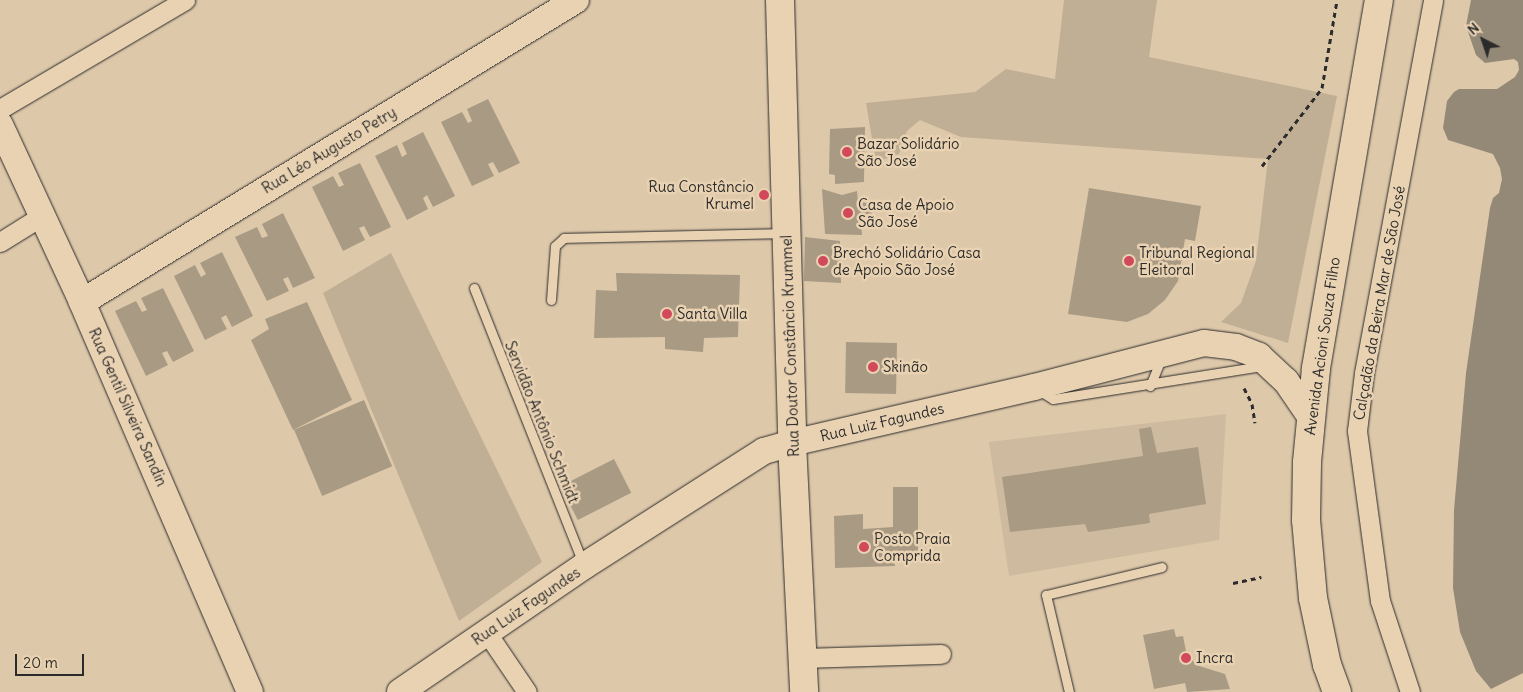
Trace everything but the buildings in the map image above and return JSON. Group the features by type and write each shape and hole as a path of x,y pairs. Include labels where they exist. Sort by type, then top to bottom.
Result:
{"main road":[{"name":"Rua Doutor Constâncio Krummel","path":"780,0 792,442 804,692"},
{"name":"Avenida Acioni Souza Filho","path":"1337,692 1318,629 1309,565 1306,487 1310,416 1379,0"}],"street":[{"path":"0,110 185,0"},
{"name":"Rua Léo Augusto Petry","path":"82,302 576,0"},
{"name":"Calçadão da Beira Mar de São José","path":"1410,692 1380,601 1357,430 1364,373 1433,0"},
{"name":"Rua Gentil Silveira Sandin","path":"0,125 40,217 82,302 250,692"},
{"path":"0,242 40,217"},
{"name":"Rua Luiz Fagundes","path":"400,692 584,566 764,451 792,442 1034,387 1204,343 1236,347 1259,356 1286,381 1310,416"},
{"path":"487,633 526,692"},
{"path":"803,658 941,654"}],"lane":[{"path":"551,300 555,246 564,238 786,232"},
{"name":"Servidão Antônio Schmidt","path":"474,288 584,566"},
{"path":"1150,386 1162,354"},
{"path":"1034,387 1053,399 1150,386 1255,367"},
{"path":"1069,692 1046,595 1162,567"}],"path":[{"path":"1262,166 1322,88 1337,0"},
{"path":"1244,388 1252,404 1255,423"},
{"path":"1233,583 1261,577"}],"shaded area":[{"path":"1064,0 1157,0 1149,57 1337,96 1288,343 1221,322 1241,303 1256,261 1268,159 961,137 920,120 907,131 899,154 876,162 866,103 975,92 1006,69 1055,79"},
{"path":"1471,0 1523,0 1523,673 1491,689 1476,671 1460,632 1453,588 1454,510 1466,373 1490,208 1493,198 1499,193 1502,179 1500,168 1493,154 1448,140 1443,128 1447,101 1454,92 1459,89 1497,89 1515,77 1519,70 1518,62 1514,59 1485,63 1476,55 1466,26"},
{"path":"391,253 542,562 459,621 323,293"},
{"path":"1226,414 1219,540 1009,576 989,442"}],"place":[{"name":"Bazar Solidário São José","path":"847,152"},
{"name":"Rua Constâncio Krumel","path":"764,195"},
{"name":"Casa de Apoio São José","path":"848,213"},
{"name":"Brechó Solidário Casa de Apoio São José","path":"823,261"},
{"name":"Tribunal Regional Eleitoral","path":"1129,261"},
{"name":"Santa Villa","path":"667,314"},
{"name":"Skinão","path":"873,367"},
{"name":"Posto Praia Comprida","path":"864,547"},
{"name":"Incra","path":"1186,658"}]}
